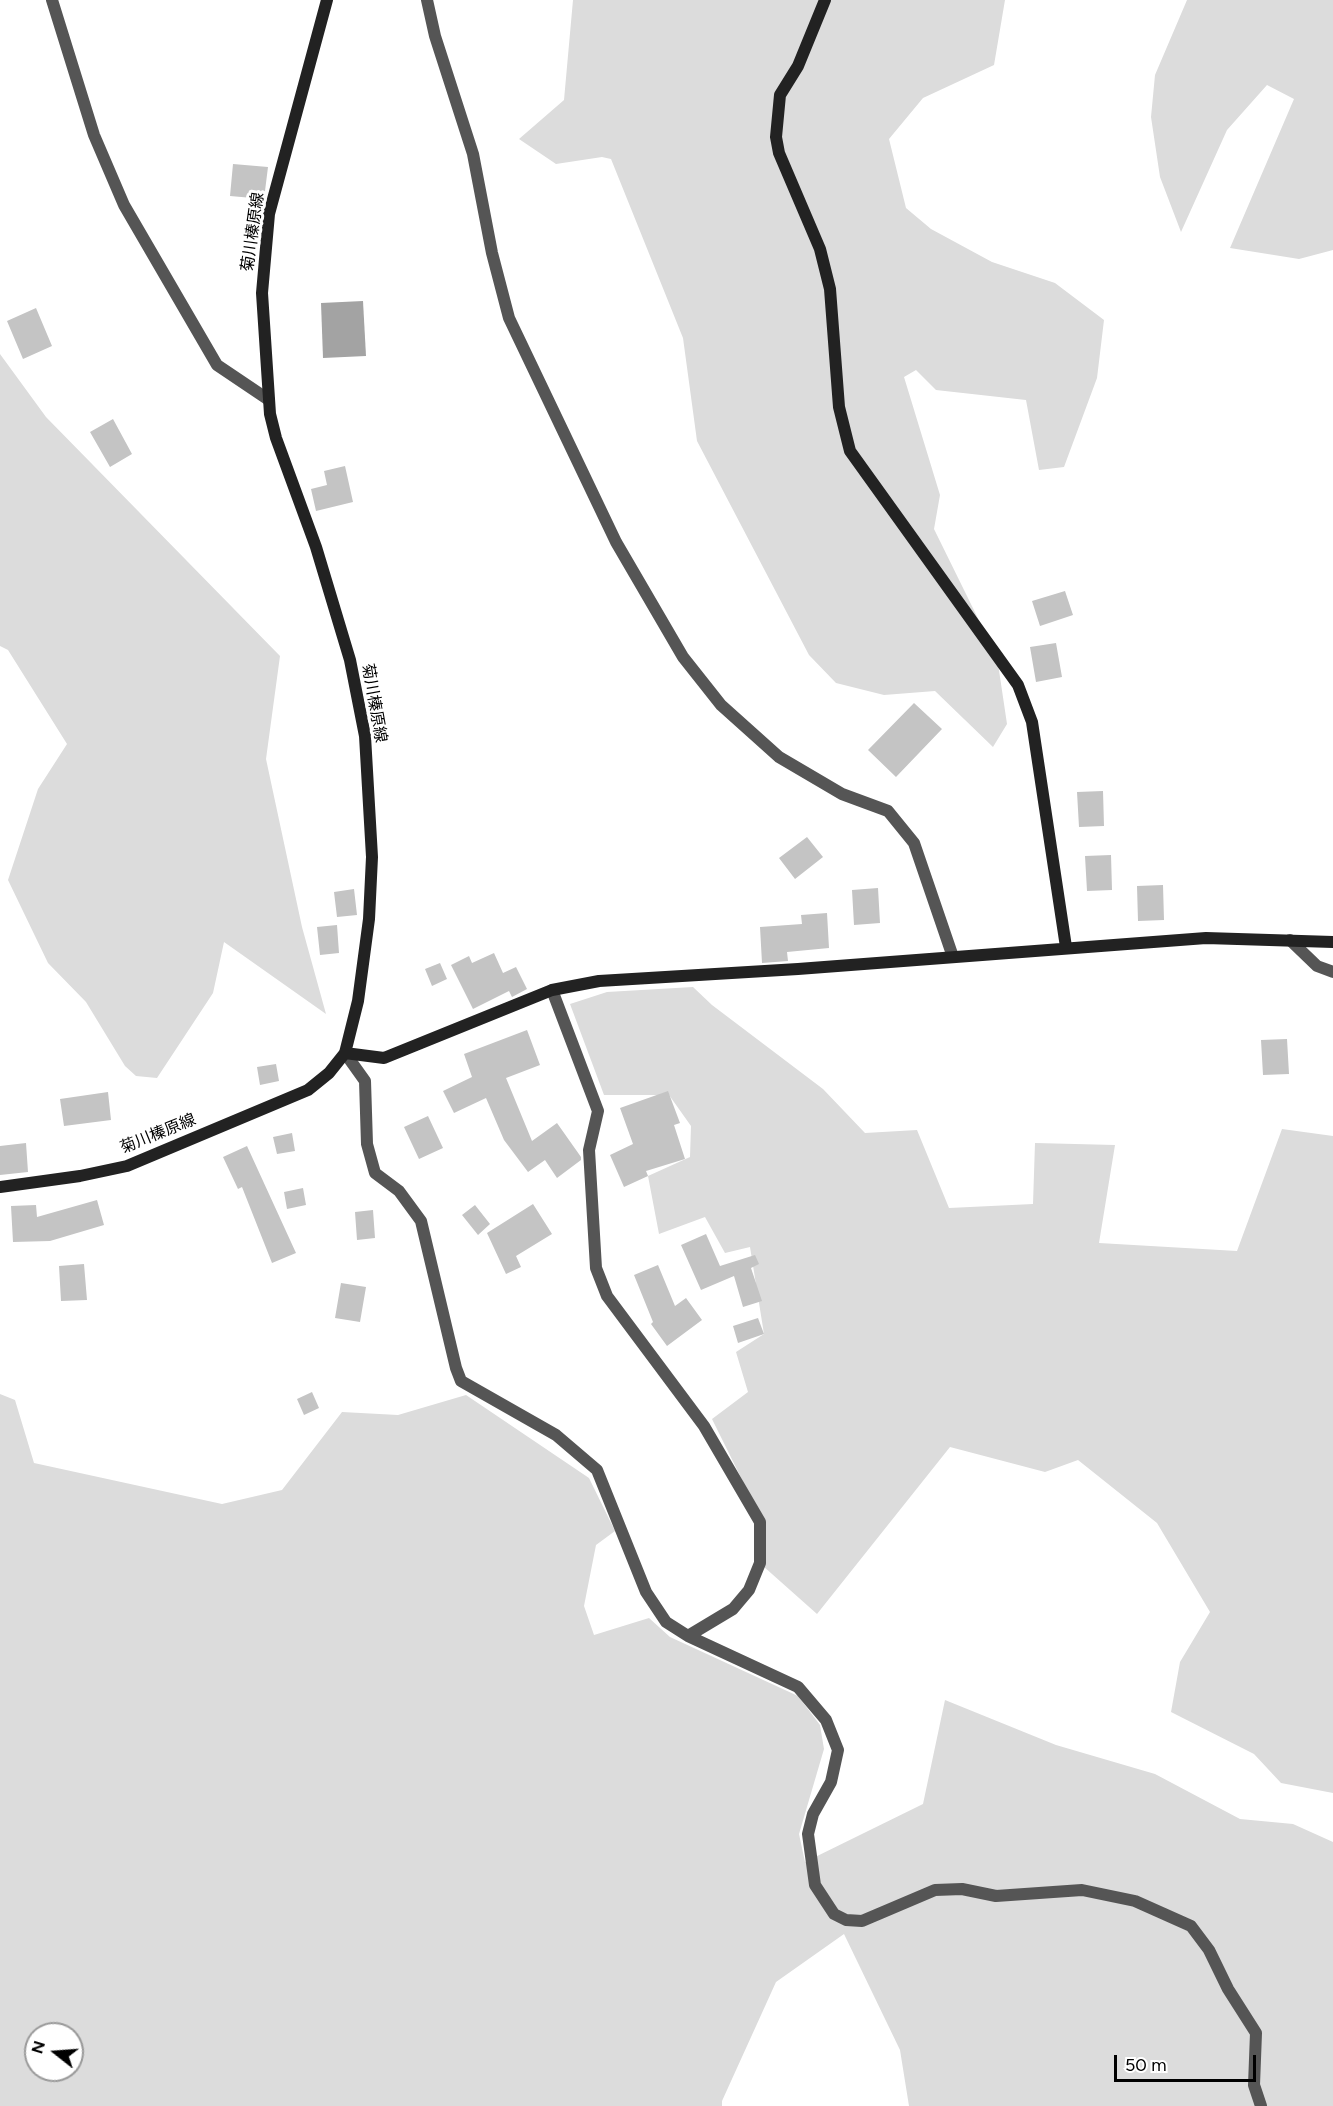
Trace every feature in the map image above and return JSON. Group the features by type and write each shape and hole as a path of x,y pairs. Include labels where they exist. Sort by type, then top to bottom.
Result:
{"street":[{"path":"52,0 94,135 124,205 217,365 269,400"},
{"name":"菊川榛原線","path":"0,1187 80,1176 127,1166 308,1090 329,1073 345,1053 358,1001 369,920 372,857 365,736 350,660 316,547 276,438 269,400 262,293 269,214 327,0"},
{"path":"427,0 435,36 473,154 492,253 509,318 616,542 683,657 721,705 779,757 842,794 888,811 914,843 953,957"},
{"path":"825,0 798,66 780,96 777,137 779,153 820,249 830,289 839,407 850,452 1018,685 1032,722 1066,947"},
{"path":"345,1053 384,1058 552,990 599,981 1206,938 1333,942"},
{"path":"1290,940 1317,966 1333,972"},
{"path":"552,990 598,1111 589,1150 596,1268 607,1296 704,1426 760,1522 760,1563 749,1590 733,1609 688,1636"},
{"path":"345,1053 365,1081 367,1144 375,1173 399,1191 421,1221 449,1341 461,1381 556,1435 597,1470 656,1611 666,1622 688,1636 798,1687 826,1720 838,1750 831,1782 813,1814 808,1834 815,1885 834,1914 846,1920 862,1921 935,1890 962,1889 996,1896 1082,1890 1135,1901 1191,1926 1209,1950 1228,1989 1256,2033 1254,2085 1261,2106"}],"shaded area":[{"path":"573,0 1005,0 994,65 923,98 889,139 906,208 931,229 992,262 1055,283 1104,320 1097,378 1064,467 1039,470 1026,400 936,390 916,370 904,377 940,495 934,529 997,657 1007,724 993,747 935,691 884,695 836,683 809,655 697,441 683,338 611,159 602,157 556,164 519,139 564,100"},
{"path":"1187,0 1333,0 1333,250 1299,259 1230,248 1294,99 1267,85 1227,130 1181,232 1160,177 1151,117 1155,75"},
{"path":"363,301 366,356 323,358 321,303"},
{"path":"0,354 46,417 280,656 266,759 302,927 326,1014 224,942 213,993 157,1078 136,1076 125,1066 86,1002 48,963 8,880 38,789 67,744 8,650 0,646"},
{"path":"693,987 712,1005 823,1089 865,1133 917,1130 949,1208 1033,1204 1035,1143 1115,1145 1099,1243 1237,1251 1282,1129 1333,1136 1333,1793 1281,1783 1254,1754 1171,1712 1180,1662 1210,1612 1157,1523 1078,1460 1045,1472 950,1447 817,1614 763,1566 763,1522 712,1419 748,1392 736,1352 764,1334 750,1247 725,1253 705,1217 659,1234 648,1176 690,1157 691,1126 669,1095 604,1095 570,1004 607,992"},
{"path":"0,1394 15,1400 34,1463 222,1504 282,1490 342,1412 398,1415 466,1395 589,1478 615,1531 596,1545 584,1606 594,1635 649,1618 670,1637 798,1696 820,1725 824,1749 799,1834 805,1862 923,1804 945,1700 1056,1745 1155,1774 1240,1819 1293,1824 1333,1842 1333,2106 909,2106 900,2050 844,1934 776,1982 722,2101 722,2106 0,2106"}],"building":[{"path":"233,164 268,167 264,199 230,196"},
{"path":"36,308 52,346 23,359 7,321"},
{"path":"113,419 132,454 110,467 90,432"},
{"path":"345,466 353,502 316,511 311,489 327,485 324,471"},
{"path":"1065,591 1073,615 1040,626 1032,601"},
{"path":"1056,643 1062,677 1036,682 1030,647"},
{"path":"914,703 942,729 896,777 868,750"},
{"path":"1103,791 1104,826 1079,827 1077,792"},
{"path":"807,837 823,857 795,879 779,858"},
{"path":"1111,855 1112,890 1087,891 1085,856"},
{"path":"1163,885 1164,920 1138,921 1137,886"},
{"path":"878,888 880,923 854,925 852,890"},
{"path":"354,889 357,915 337,917 334,892"},
{"path":"827,913 829,948 787,952 788,961 762,963 760,927 802,924 801,915"},
{"path":"337,925 339,953 320,955 317,927"},
{"path":"494,953 503,973 516,967 527,989 512,997 509,991 473,1009 451,965 469,956 472,963"},
{"path":"440,963 447,979 432,986 425,969"},
{"path":"527,1030 540,1065 506,1078 532,1141 557,1123 581,1157 581,1160 557,1178 545,1160 528,1172 504,1140 486,1098 454,1113 443,1091 472,1077 464,1054"},
{"path":"1287,1039 1289,1074 1263,1075 1261,1040"},
{"path":"276,1064 279,1081 260,1085 257,1067"},
{"path":"668,1091 680,1123 674,1125 685,1159 646,1171 648,1176 624,1187 610,1155 633,1144 620,1108"},
{"path":"108,1092 111,1120 64,1126 60,1099"},
{"path":"428,1116 443,1148 419,1159 404,1127"},
{"path":"292,1133 295,1151 277,1154 273,1137"},
{"path":"26,1143 28,1172 0,1175 0,1146"},
{"path":"247,1146 296,1253 272,1263 242,1187 238,1189 223,1157"},
{"path":"303,1188 306,1205 287,1209 284,1192"},
{"path":"97,1200 104,1225 50,1241 13,1242 11,1206 36,1205 37,1217"},
{"path":"533,1204 552,1234 516,1256 521,1267 506,1274 487,1233"},
{"path":"475,1205 490,1224 478,1235 462,1215"},
{"path":"373,1210 375,1238 357,1240 355,1212"},
{"path":"706,1234 720,1266 755,1255 759,1264 751,1268 762,1301 743,1307 734,1276 701,1290 681,1245"},
{"path":"84,1264 87,1300 61,1301 59,1266"},
{"path":"658,1265 675,1306 686,1298 702,1320 667,1346 651,1324 653,1322 634,1275"},
{"path":"341,1283 366,1287 360,1322 335,1318"},
{"path":"758,1318 764,1334 738,1343 733,1326"},
{"path":"312,1392 319,1408 304,1415 297,1399"}]}
